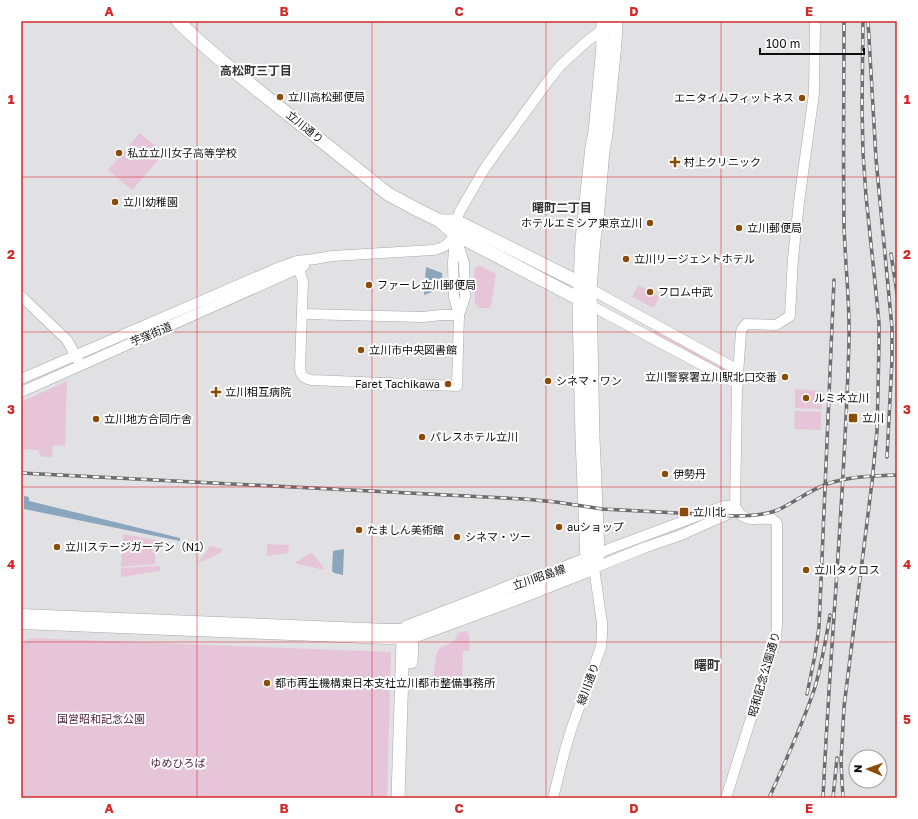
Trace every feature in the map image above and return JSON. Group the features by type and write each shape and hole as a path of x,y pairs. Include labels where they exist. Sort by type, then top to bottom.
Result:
{"main road":[{"name":"立川通り","path":"178,21 186,30 234,72 388,194 440,221"},
{"path":"585,286 597,220 616,21 602,26 603,46 595,132 582,240 593,438 593,560"},
{"path":"440,221 456,221 585,286"},
{"path":"440,221 455,234 585,302"},
{"name":"立川昭島線","path":"407,634 523,596 593,560"},
{"path":"398,798 407,634"},
{"path":"407,634 408,798"}],"street":[{"path":"593,560 639,550 681,535 726,516 735,506 738,370 741,332 746,324 776,325 790,316 798,202 814,93 815,25"},
{"path":"298,265 303,282 301,374 312,380 457,386 459,315 454,297 453,263 456,221 460,211 485,168 548,81 561,65 586,43 602,26"},
{"path":"278,273 315,259 332,256 439,249 446,246 455,234"},
{"name":"芋窪街道","path":"21,379 194,305 278,273"},
{"name":"芋窪街道","path":"21,392 81,366 278,273"},
{"path":"585,286 738,370"},
{"path":"21,296 67,340 81,366"},
{"path":"585,302 738,384"},
{"path":"302,314 423,317 459,315"},
{"path":"593,560 724,506 735,506"},
{"name":"昭和記念公園通り","path":"726,798 774,645 777,624 777,524 772,519 746,518 741,515 735,506"},
{"name":"緑川通り","path":"553,798 572,727 601,647 602,623 593,560"},
{"path":"21,614 401,629 407,634"},
{"path":"21,624 389,639 407,634"}],"green space":[{"path":"140,133 164,153 132,190 108,170"},
{"path":"477,266 481,266 496,274 491,306 489,308 479,308 475,303 474,272"},
{"path":"638,285 660,296 654,308 632,297"},
{"path":"656,331 726,369 726,371 723,371 654,334"},
{"path":"67,381 65,446 53,445 52,457 42,457 38,450 21,449 21,402"},
{"path":"795,389 822,391 822,409 795,408"},
{"path":"795,411 821,412 821,430 794,429"},
{"path":"123,534 156,540 155,564 121,567"},
{"path":"267,544 289,545 288,553 267,556"},
{"path":"210,546 222,549 222,552 197,564"},
{"path":"312,553 324,568 324,570 294,563"},
{"path":"160,566 160,571 121,577 121,568"},
{"path":"467,631 469,638 469,651 463,651 462,683 433,680 436,655 438,651 441,647 450,644 456,638 458,633"},
{"name":"国営昭和記念公園","path":"30,638 391,652 387,798 21,798 21,645"}],"water":[{"path":"426,267 442,273 443,288 424,295"},
{"path":"24,496 29,497 29,501 180,538 180,541 24,509"},
{"path":"344,549 343,575 332,571 333,551"}],"railway":[{"path":"823,798 841,513 849,341 849,312 844,224 844,21"},
{"path":"843,798 841,762 844,707 877,431 879,323 863,153 863,21"},
{"path":"868,21 876,159 892,328 892,360 887,457"},
{"path":"891,254 897,293"},
{"path":"807,694 819,627 834,280"},
{"path":"21,473 524,499 602,509 735,516 757,515 778,510 815,489 836,481 862,477 897,475"},
{"path":"769,798 799,729 815,687 822,660 830,615"},
{"path":"833,798 837,758"}],"place":[{"name":"立川高松郵便局","path":"280,97"},
{"name":"エニタイムフィットネス","path":"802,98"},
{"name":"私立立川女子高等学校","path":"119,153"},
{"name":"村上クリニック","path":"675,162"},
{"name":"立川幼稚園","path":"115,202"},
{"name":"ホテルエミシア東京立川","path":"650,223"},
{"name":"立川郵便局","path":"739,228"},
{"name":"立川リージェントホテル","path":"626,259"},
{"name":"ファーレ立川郵便局","path":"369,285"},
{"name":"フロム中武","path":"650,292"},
{"name":"立川市中央図書館","path":"361,350"},
{"name":"立川警察署立川駅北口交番","path":"785,377"},
{"name":"シネマ・ワン","path":"548,381"},
{"name":"Faret Tachikawa","path":"448,384"},
{"name":"立川相互病院","path":"216,392"},
{"name":"ルミネ立川","path":"806,398"},
{"name":"立川","path":"853,418"},
{"name":"立川地方合同庁舎","path":"96,419"},
{"name":"パレスホテル立川","path":"422,437"},
{"name":"伊勢丹","path":"665,474"},
{"name":"立川北","path":"684,512"},
{"name":"auショップ","path":"559,527"},
{"name":"たましん美術館","path":"359,530"},
{"name":"シネマ・ツー","path":"457,537"},
{"name":"立川ステージガーデン（N1）","path":"57,547"},
{"name":"立川タクロス","path":"806,570"},
{"name":"都市再生機構東日本支社立川都市整備事務所","path":"267,683"}],"district":[{"name":"高松町三丁目","path":"256,71"},
{"name":"曙町二丁目","path":"562,208"},
{"name":"曙町","path":"707,665"}],"park label":[{"name":"ゆめひろば","path":"178,763"}]}
